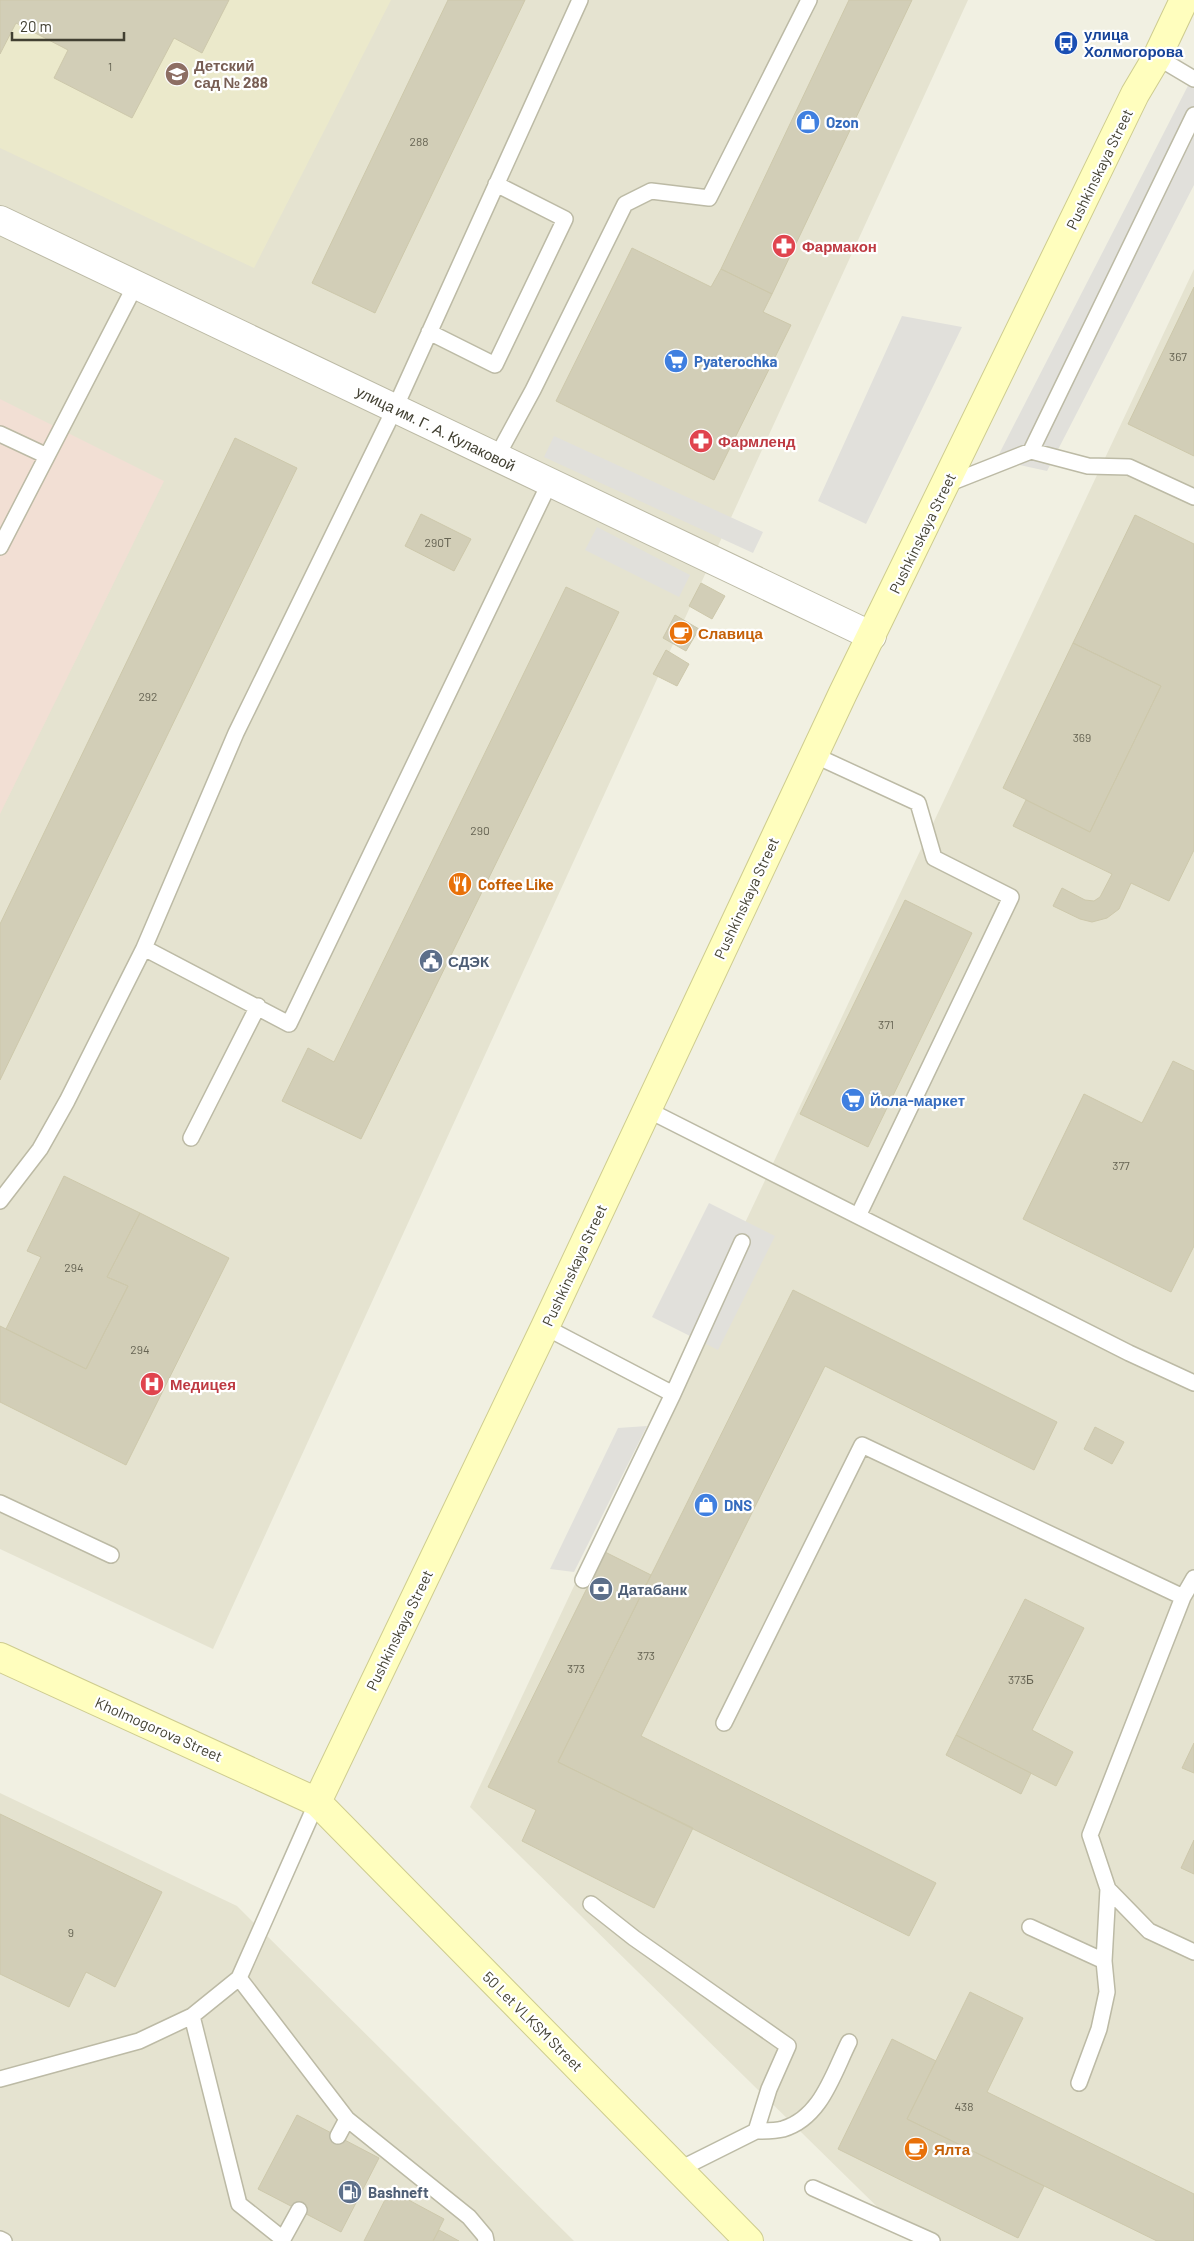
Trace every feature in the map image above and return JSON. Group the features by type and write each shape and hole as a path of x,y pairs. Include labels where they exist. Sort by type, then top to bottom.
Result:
{"main road":[{"name":"Pushkinskaya Street","path":"317,1802 545,1327 814,755 1136,94 1184,0"},
{"name":"Kholmogorova Street","path":"0,1657 317,1802"},
{"name":"50 Let VLKSM Street","path":"317,1802 749,2241"}],"street":[{"name":"улица им. Г. А. Кулаковой","path":"0,220 872,636"}],"lane":[{"path":"1,1199 40,1149 67,1101 144,948 236,734 395,408 580,0"},
{"path":"496,458 533,390 625,204 651,191 709,198 809,0"},
{"path":"1157,56 1194,80"},
{"path":"1031,451 1194,115"},
{"path":"429,332 495,365 565,219 496,184"},
{"path":"0,547 136,284"},
{"path":"0,434 47,456"},
{"path":"945,485 1031,451 1088,466 1129,467 1194,497"},
{"path":"144,948 258,1006 289,1024 550,482"},
{"path":"814,755 918,804 934,858 1011,897 858,1216"},
{"path":"191,1138 258,1006"},
{"path":"646,1109 1120,1349 1194,1383"},
{"path":"583,1580 673,1394 742,1242"},
{"path":"545,1327 673,1394"},
{"path":"724,1723 862,1446 1183,1597"},
{"path":"0,1502 111,1555"},
{"path":"1079,2083 1099,2028 1107,1992 1104,1961 1108,1890 1090,1836 1183,1597 1194,1578"},
{"path":"0,2079 139,2041 192,2016 239,1978 317,1802"},
{"path":"1108,1890 1149,1931 1194,1952"},
{"path":"591,1904 634,1938 788,2046 769,2090 756,2132"},
{"path":"1030,1927 1104,1961"},
{"path":"239,1978 347,2118 469,2217 485,2236 486,2241"},
{"path":"192,2016 239,2204 284,2240 298,2210"},
{"path":"680,2169 756,2132 783,2129 818,2106 848,2042"},
{"path":"338,2136 347,2118"},
{"path":"813,2188 932,2241"},
{"path":"0,2239 4,2241"}],"shaded area":[{"path":"0,0 968,0 213,1649 0,1549"},
{"name":"Детский сад № 288","path":"0,0 391,0 254,268 0,148"},
{"path":"1194,74 1194,185 1047,471 996,460"},
{"path":"1194,269 1194,2241 912,2241 470,1807"},
{"path":"902,316 962,327 866,524 818,501"},
{"path":"0,399 164,481 0,814"},
{"path":"554,436 763,532 753,553 544,457"},
{"path":"597,527 690,575 679,597 585,550"},
{"path":"709,1203 775,1236 718,1350 652,1317"},
{"path":"647,1426 574,1572 550,1569 618,1428"},
{"path":"0,1793 237,1906 574,2241 0,2241"}],"building":[{"path":"0,0 229,0 202,53 174,38 132,118 54,78 68,50 16,23 0,54"},
{"path":"448,0 525,0 375,313 312,283"},
{"path":"849,0 912,0 772,294 721,269"},
{"path":"632,248 711,287 721,269 772,294 763,312 791,325 714,480 556,401"},
{"path":"1194,287 1194,456 1128,424"},
{"path":"235,438 297,468 0,1080 0,924"},
{"path":"421,514 471,539 454,571 405,546"},
{"path":"1135,515 1194,544 1194,850 1169,901 1131,883 1119,909 1107,918 1092,922 1080,919 1053,906 1062,888 1085,900 1094,901 1100,897 1112,874 1013,826 1026,800 1090,832 1161,686 1073,643"},
{"path":"701,583 725,596 712,619 689,606"},
{"path":"566,587 619,612 361,1139 282,1101 308,1048 334,1062"},
{"name":"Славица","path":"675,615 699,629 686,651 663,638"},
{"path":"1073,643 1161,686 1090,832 1003,788"},
{"path":"666,650 689,664 677,686 653,674"},
{"path":"905,900 972,933 868,1147 800,1114"},
{"path":"1173,1061 1194,1071 1194,1246 1171,1292 1023,1219 1084,1094 1142,1123"},
{"path":"64,1176 140,1213 107,1277 128,1286 86,1369 6,1329 41,1257 27,1251"},
{"path":"140,1213 229,1258 126,1465 0,1402 0,1326 86,1369 128,1286 107,1277"},
{"path":"793,1290 1057,1422 1034,1470 825,1366 641,1736 936,1883 909,1936 558,1762"},
{"path":"1095,1427 1124,1442 1112,1464 1084,1449"},
{"path":"605,1552 651,1575 558,1762 693,1828 654,1908 522,1841 536,1810 488,1787"},
{"path":"1025,1599 1084,1628 1032,1730 1073,1752 1056,1786 956,1735"},
{"path":"956,1735 1031,1773 1021,1794 946,1755"},
{"path":"1194,1743 1194,1773 1182,1768"},
{"path":"0,1814 162,1892 115,1987 86,1972 69,2007 0,1974"},
{"path":"1194,1840 1194,1874 1181,1868"},
{"path":"970,1992 1023,2018 987,2092 1194,2194 1194,2241 1157,2241 907,2119"},
{"path":"892,2039 936,2061 907,2119 1044,2186 1018,2238 838,2149"},
{"path":"297,2115 379,2158 341,2232 258,2189"},
{"path":"390,2190 444,2219 433,2241 364,2241"},
{"path":"439,2230 459,2241 433,2241"}],"place":[{"name":"улица Холмогорова","path":"1066,43"},
{"name":"Детский сад № 288","path":"177,74"},
{"name":"Ozon","path":"808,122"},
{"name":"Фармакон","path":"784,246"},
{"name":"Pyaterochka","path":"676,361"},
{"name":"Фармленд","path":"701,441"},
{"name":"Славица","path":"681,633"},
{"name":"Coffee Like","path":"460,884"},
{"name":"СДЭК","path":"431,961"},
{"name":"Йола-маркет","path":"853,1100"},
{"name":"Медицея","path":"152,1384"},
{"name":"DNS","path":"706,1505"},
{"name":"Датабанк","path":"601,1589"},
{"name":"Ялта","path":"916,2149"},
{"name":"Bashneft","path":"350,2192"}]}
